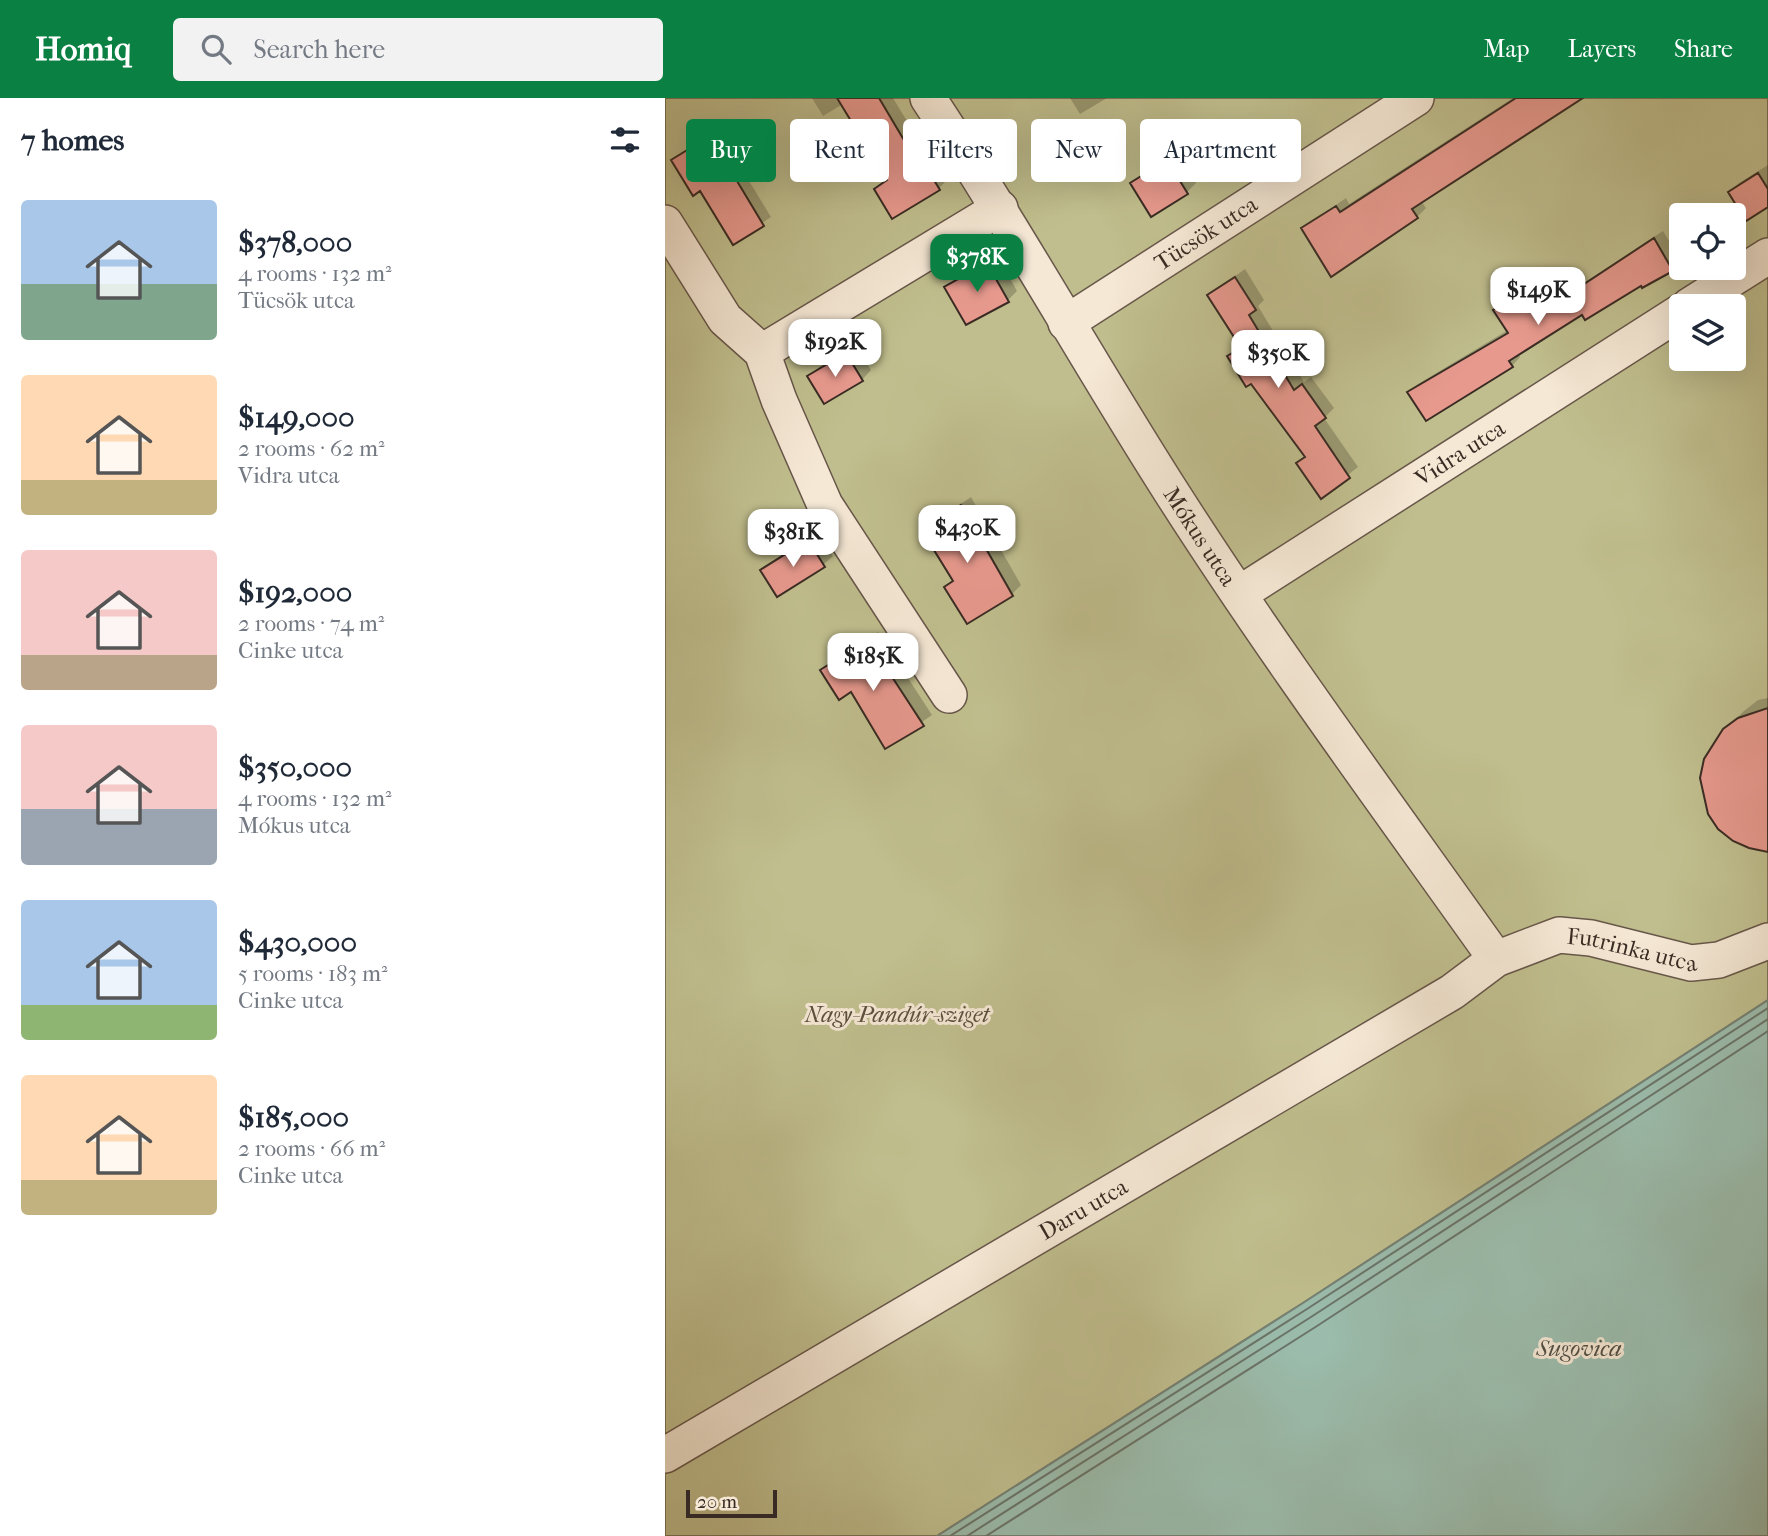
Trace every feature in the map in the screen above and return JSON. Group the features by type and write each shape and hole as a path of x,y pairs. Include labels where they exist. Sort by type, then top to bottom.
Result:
{"street":[{"name":"Mókus utca","path":"928,98 1000,208 1066,323 1239,594 1496,959"},
{"name":"Tücsök utca","path":"1066,323 1406,101"},
{"path":"762,352 1000,208"},
{"path":"665,223 725,319 762,352 779,400 825,505 949,695"},
{"path":"1708,294 1768,256"},
{"name":"Vidra utca","path":"1239,594 1669,319"},
{"name":"Futrinka utca","path":"1496,959 1559,935 1591,938 1691,963 1719,960 1768,941"},
{"name":"Daru utca","path":"665,1455 1452,992 1496,959"}],"green space":[{"name":"Nagy-Pandúr-sziget","path":"665,98 1768,98 1768,1000 1303,1303 937,1536 665,1536"}],"water":[{"name":"Sugovica","path":"1768,1000 1768,1536 937,1536 1303,1303"}],"building":[{"path":"837,98 879,98 903,138 903,182 935,182 940,190 892,219 874,189 889,182 889,119 850,119"},
{"path":"1516,98 1583,98 1412,209 1418,218 1331,277 1301,228 1336,206 1340,212"},
{"path":"686,151 686,182 738,182 764,226 733,245 700,191 693,196 671,160"},
{"path":"1758,173 1768,189 1768,207 1746,221 1746,203 1735,203 1728,192"},
{"path":"1140,177 1140,182 1181,182 1188,194 1151,217 1130,183"},
{"path":"1654,238 1669,264 1669,273 1642,288 1641,286 1585,320 1582,315 1509,361 1513,367 1426,421 1407,392 1508,333 1493,310 1528,288 1543,311"},
{"path":"987,263 1009,302 966,325 944,287"},
{"path":"1235,277 1256,310 1249,315 1294,390 1302,384 1326,418 1315,426 1350,478 1321,499 1296,463 1305,457 1251,384 1246,387 1227,356 1241,348 1207,295"},
{"path":"846,353 863,381 824,404 807,376"},
{"path":"961,505 1013,596 967,624 944,587 953,581 921,529"},
{"path":"808,540 825,567 777,597 760,570"},
{"path":"868,640 924,726 885,749 851,692 839,700 820,670"},
{"path":"1768,708 1768,852 1733,841 1718,829 1708,814 1700,778 1704,759 1723,729 1738,718"}]}
